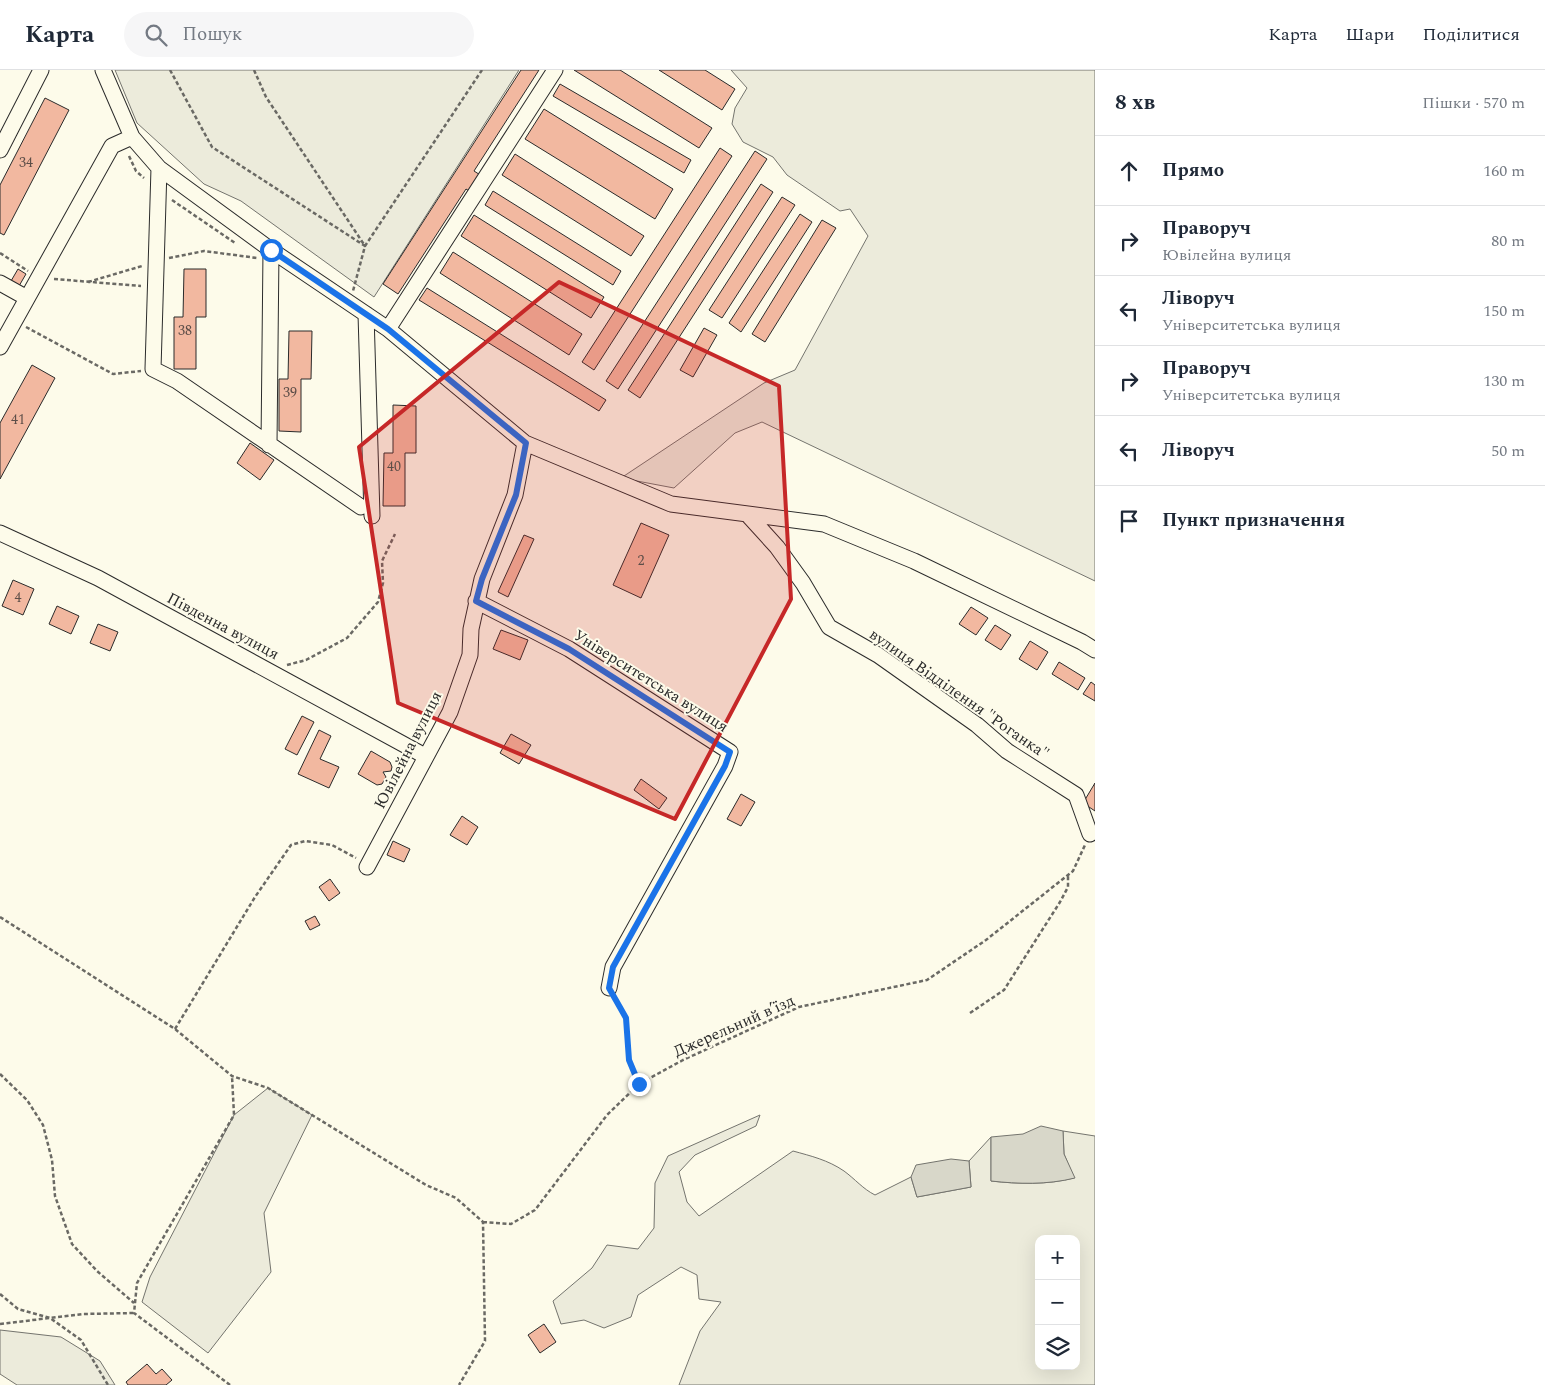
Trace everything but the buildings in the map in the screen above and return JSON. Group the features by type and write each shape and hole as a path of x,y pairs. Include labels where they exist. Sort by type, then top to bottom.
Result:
{"street":[{"path":"0,150 41,70"},
{"path":"103,70 132,137 159,168 271,250 388,329 526,443 671,504 824,524 914,561 1095,650"},
{"path":"388,329 555,70"},
{"path":"0,347 112,146 132,137"},
{"path":"159,168 152,369 177,381 367,512 366,314"},
{"path":"269,446 271,250"},
{"path":"0,283 27,298"},
{"name":"Ювілейна вулиця","path":"367,867 450,712 470,655 471,629 482,579 516,495 526,443"},
{"name":"вулиця Відділення \"Роганка\"","path":"747,514 777,547 803,583 829,627 878,655 977,726 1007,751 1076,795 1090,834"},
{"name":"Південна вулиця","path":"0,532 98,578 425,756"},
{"name":"Університетська вулиця","path":"476,601 569,649 730,752 725,766 613,967 609,988"}],"path":[{"path":"170,70 212,147 365,246"},
{"path":"254,70 266,98 365,246"},
{"path":"350,303 365,246 482,70"},
{"path":"88,282 180,255 204,250 257,258"},
{"path":"0,253 38,278 155,288"},
{"path":"14,320 114,374 152,369"},
{"path":"275,674 288,664 306,660 347,638 378,602 384,583 382,560 395,534"},
{"name":"Джерельний в’їзд","path":"483,1222 511,1224 535,1210 607,1115 639,1084 683,1060 800,1008 927,980 986,940 1073,870 1090,834"},
{"path":"175,1029 255,897 291,846 305,841 332,845 354,856 367,867"},
{"path":"970,1013 1004,990 1060,902 1068,887 1068,874"},
{"path":"0,917 175,1029 232,1076 268,1088 426,1185 456,1198 483,1222 485,1341 459,1385"},
{"path":"609,988 626,1018 629,1060 639,1084"},
{"path":"0,1074 27,1100 43,1125 52,1160 55,1196 72,1244 97,1271 134,1303"},
{"path":"134,1313 137,1283 234,1115 232,1076"},
{"path":"0,1294 18,1309 50,1318 81,1340 108,1385"},
{"path":"0,1324 83,1314 134,1313 230,1385"}],"highlighted area":[{"path":"559,282 779,386 791,599 675,819 398,703 359,447"}],"shaded area":[{"path":"115,70 519,70 374,297 241,201 204,184 137,123"},
{"path":"731,70 1095,70 1095,581 762,422 735,433 674,488 621,478 764,383 795,370 868,236 850,209 840,211 787,175 773,157 743,142 732,124 735,108 747,88"},
{"path":"268,1088 312,1115 264,1213 271,1272 208,1353 142,1302 150,1277 234,1115"},
{"path":"760,1115 756,1126 695,1155 679,1172 687,1202 699,1216 793,1151 838,1167 875,1195 911,1177 917,1197 971,1187 969,1161 991,1137 991,1181 1032,1183 1074,1178 1064,1154 1063,1131 1095,1136 1095,1385 679,1385 700,1331 721,1302 699,1299 697,1275 681,1267 638,1295 631,1317 604,1328 584,1320 561,1324 553,1301 592,1268 607,1245 638,1249 654,1228 655,1183 668,1156"},
{"path":"1041,1126 1063,1131 1064,1154 1075,1178 1033,1183 991,1181 991,1137 1023,1134"},
{"path":"951,1159 969,1161 971,1187 917,1197 911,1177 916,1165"},
{"path":"0,1330 61,1337 100,1361 115,1385 17,1385 0,1374"}],"route":[{"path":"271,250 388,329 526,443 516,495 482,579 476,601 569,649 633,688 730,752 725,766 613,967 609,988 626,1018 629,1060 639,1084"}]}
